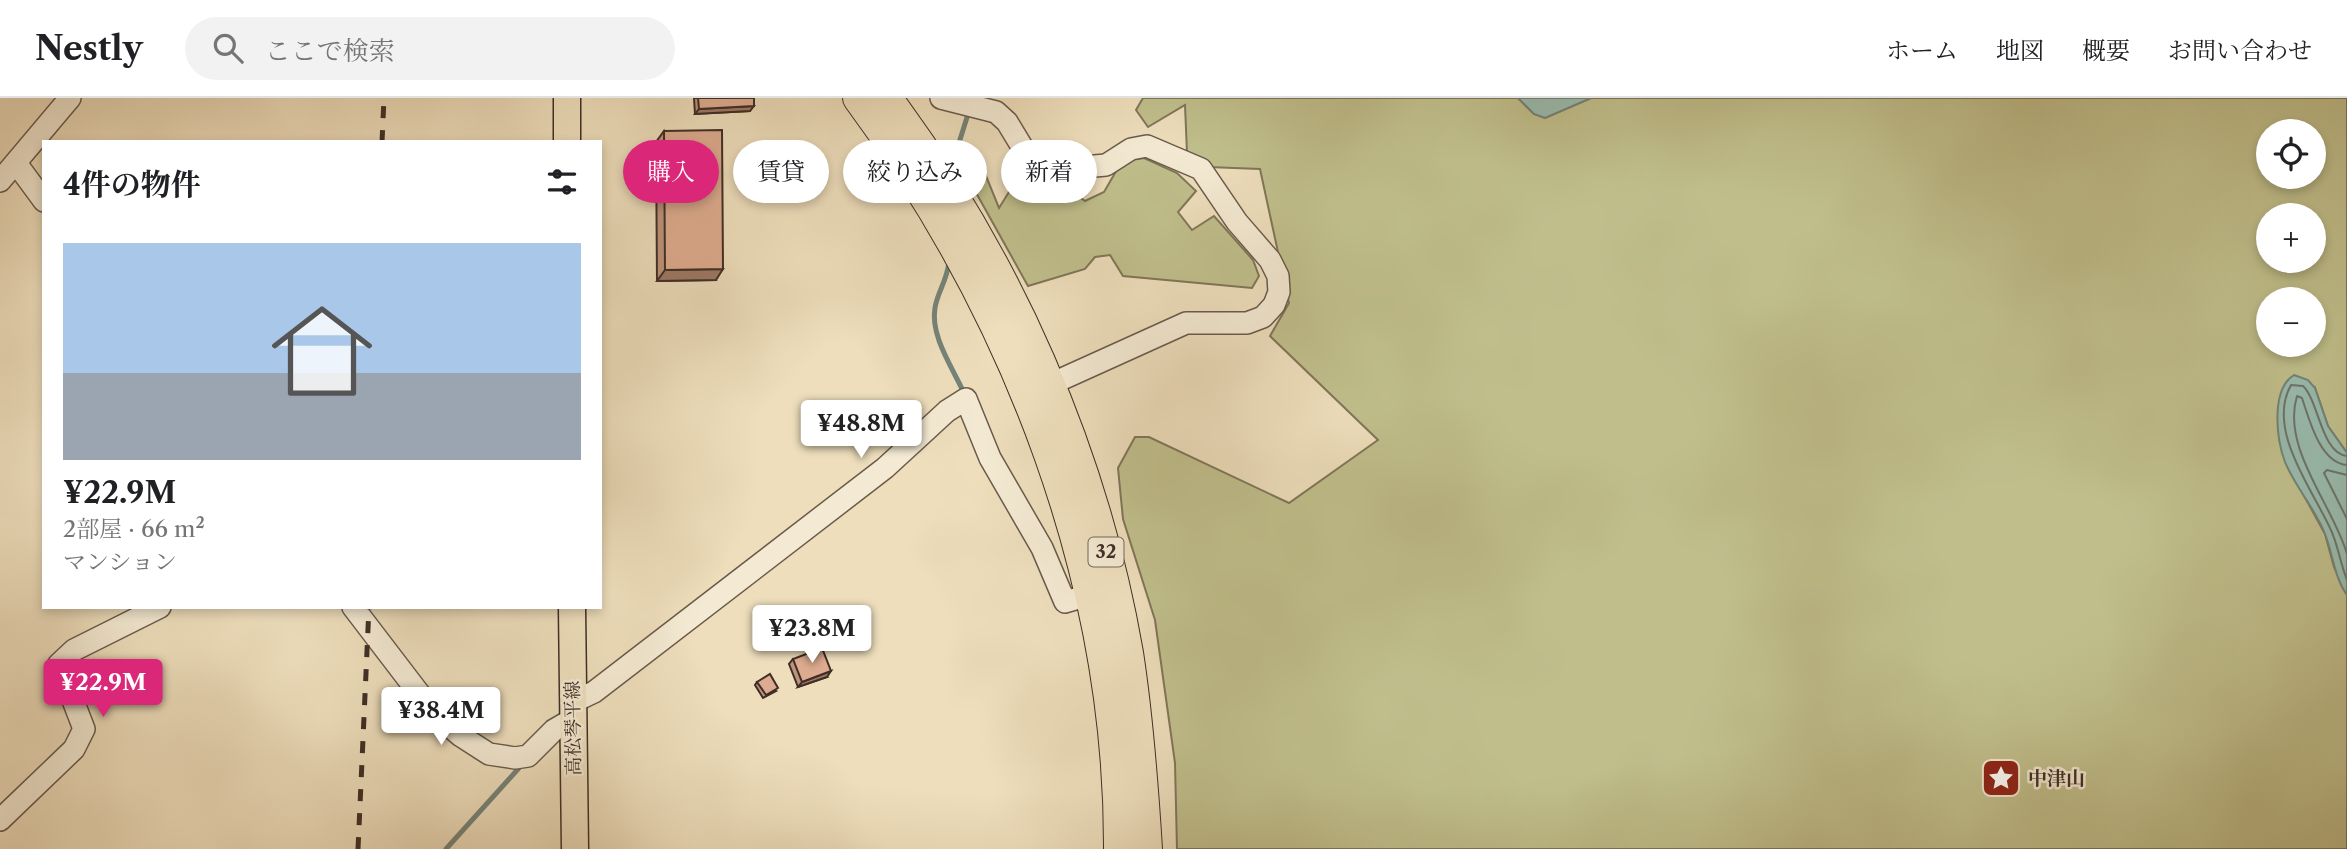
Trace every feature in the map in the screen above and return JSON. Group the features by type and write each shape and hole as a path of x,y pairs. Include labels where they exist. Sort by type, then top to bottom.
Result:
{"highway":[{"name":"32","path":"858,98 987,278 1051,384 1078,460 1108,561 1127,652 1137,716 1147,849"},
{"name":"32","path":"887,98 949,186 987,278 1019,376 1055,465 1090,595 1114,749 1119,849"}],"main road":[{"path":"567,98 567,140"},
{"name":"高松琴平線","path":"572,609 575,849"}],"street":[{"path":"0,181 70,98"},
{"path":"941,98 996,112 1007,122 1030,160 1050,170 1106,165 1131,149 1147,146 1201,169 1237,222 1270,260 1278,276 1279,292 1274,305 1263,317 1247,323 1186,324 1051,384"},
{"path":"16,163 42,198"},
{"path":"355,609 433,713 489,754 528,757 594,692 852,493 947,411 966,399 990,458 1051,565 1065,602 1090,595"},
{"path":"0,820 74,749 84,729 59,664 74,650 156,609"}],"shaded area":[{"path":"1143,98 1518,98 1534,114 1545,118 1591,98 2347,98 2347,453 2328,426 2315,388 2285,461 2325,534 2334,567 2347,595 2347,849 1177,849 1175,763 1155,620 1123,519 1118,468 1135,437 1149,437 1289,503 1378,440 1270,336 1289,303 1260,169 1208,167 1187,153 1185,105 1148,127 1136,110"},
{"path":"1144,158 1177,173 1196,191 1178,212 1192,230 1214,216 1253,260 1259,276 1252,288 1123,276 1110,255 1095,257 1085,269 1028,286 982,203 987,203 987,178 999,208 1002,203 1097,203 1097,195 1104,192 1122,161"}],"water":[{"path":"1518,98 1591,98 1545,118 1534,114"},
{"path":"2294,375 2308,380 2315,388 2328,426 2347,453 2347,595 2339,581 2321,524 2289,471 2279,440 2279,402 2287,382"}],"building":[{"path":"698,98 754,98 754,106 699,109"},
{"path":"722,130 723,269 665,270 665,203 719,203 719,140 664,140 664,131"},
{"path":"822,648 831,671 802,682 793,659"},
{"path":"770,674 778,688 766,695 757,682"}],"waterway":[{"path":"960,140 969,111"},
{"path":"949,262 936,302 934,318 943,351 963,391 960,393"},
{"path":"446,849 519,768"}],"railway":[{"path":"382,140 384,98"},
{"path":"358,849 369,609"}],"place":[{"name":"中津山","path":"2001,778"}]}
